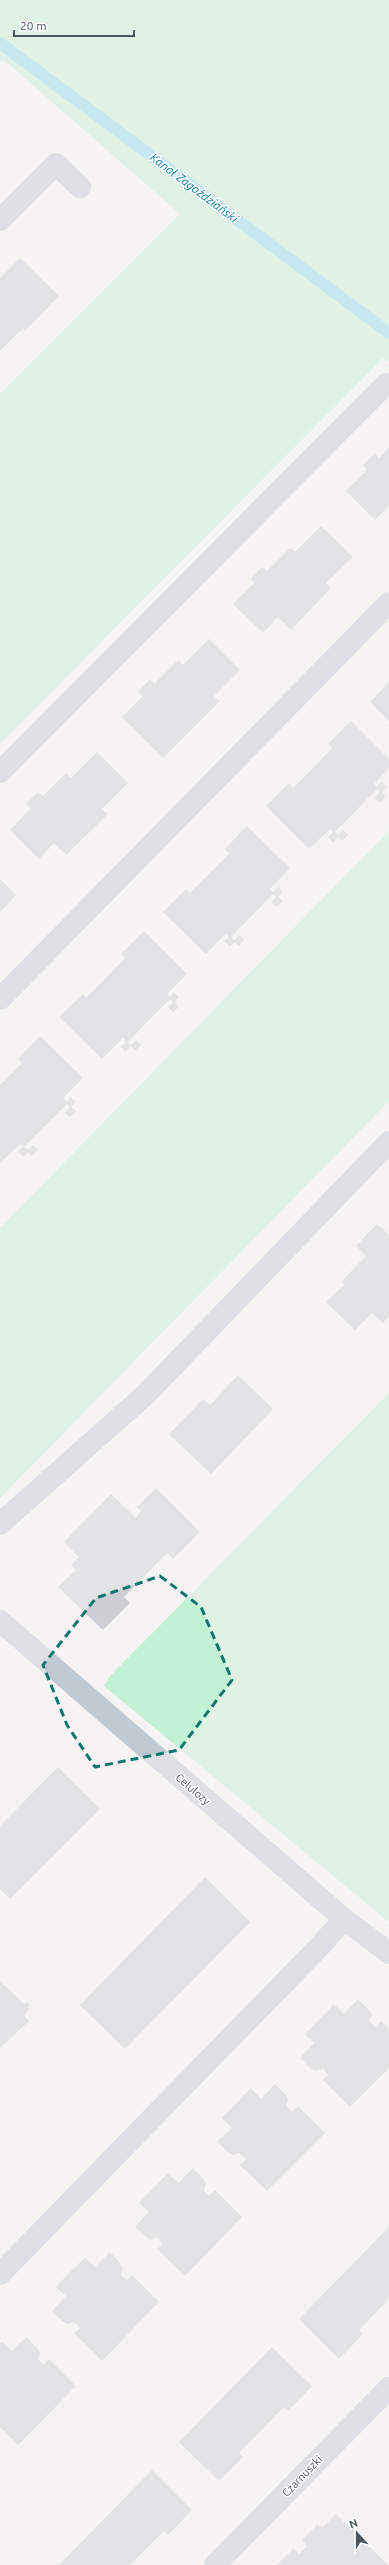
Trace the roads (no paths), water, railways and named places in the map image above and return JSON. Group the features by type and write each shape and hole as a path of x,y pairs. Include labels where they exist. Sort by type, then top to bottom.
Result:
{"street":[{"path":"0,220 56,164 80,187"},
{"path":"0,772 386,384"},
{"path":"0,999 389,603"},
{"path":"0,1524 145,1395 389,1142"},
{"name":"Celulozy","path":"0,1621 344,1919 389,1953"},
{"path":"0,2274 315,1952 344,1919"},
{"name":"Czarnuszki","path":"215,2565 389,2388"}],"waterway":[{"name":"Kanał Zagoździański","path":"0,43 389,333"}]}
